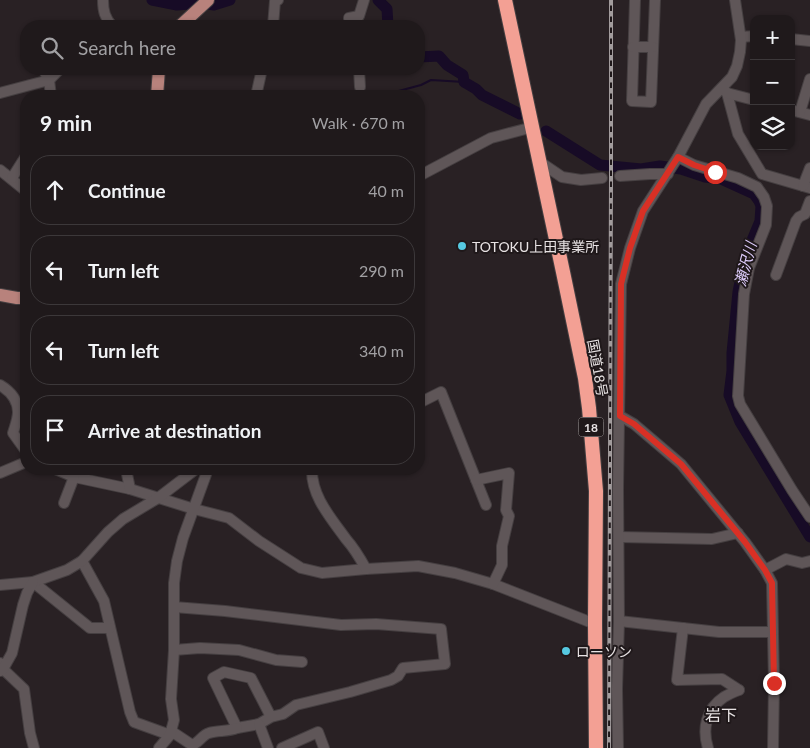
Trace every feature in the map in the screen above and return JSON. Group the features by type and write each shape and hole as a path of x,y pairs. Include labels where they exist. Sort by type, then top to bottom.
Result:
{"highway":[{"name":"国道18号","path":"505,0 585,378 589,408 596,491 596,748"}],"main road":[{"path":"186,20 208,0"},
{"path":"156,75 157,90"},
{"path":"0,295 20,298"}],"street":[{"path":"103,0 106,20"},
{"path":"273,20 275,1 278,0"},
{"path":"349,20 349,18 359,16 364,0"},
{"path":"635,0 632,101 650,102 655,0"},
{"path":"618,748 618,488 621,284 630,248 643,211 677,159 706,104 724,90 737,66 741,37 735,0"},
{"path":"741,37 750,36"},
{"path":"795,39 810,41"},
{"path":"633,47 653,47"},
{"path":"46,75 50,90"},
{"path":"0,94 48,80 53,75"},
{"path":"257,90 261,75"},
{"path":"359,75 360,87"},
{"path":"800,112 810,79"},
{"path":"724,90 750,99"},
{"path":"724,90 738,134 762,174 807,187 810,168"},
{"path":"425,173 491,138 533,127"},
{"path":"677,159 738,178 757,187 764,197 767,206 766,225 749,268 744,294 738,396 740,404 810,517"},
{"path":"540,162 562,177 581,180 602,178"},
{"path":"12,178 20,165"},
{"path":"0,170 20,185"},
{"path":"620,176 669,172"},
{"path":"776,274 796,221 805,214 810,201"},
{"path":"2,388 13,396 18,410 13,433 20,443"},
{"path":"425,400 441,392 486,505"},
{"path":"620,416 634,424 681,464 738,533 765,570 772,583 773,748"},
{"path":"0,474 20,465"},
{"path":"476,480 509,473 506,510 509,516 502,546 502,565 493,584"},
{"path":"69,475 130,489 229,518 259,541 301,568 322,574 366,568 418,566 455,573 493,584 595,624"},
{"path":"127,475 130,489"},
{"path":"0,586 33,582 67,570 82,561 108,532 123,519 158,498 188,475"},
{"path":"159,748 170,733 174,720 171,699 174,650 174,583 177,561 182,538 206,475"},
{"path":"311,475 317,494 329,516 366,568"},
{"path":"64,503 74,477"},
{"path":"619,537 712,539 738,533"},
{"path":"765,570 786,559 802,563 810,561"},
{"path":"82,561 104,601 134,722 170,733 192,745 196,744 207,734 259,724 271,717 283,714 296,705 391,680 398,676 403,668 444,664 441,629 376,624 341,625 226,610 174,608"},
{"path":"33,582 90,628 110,628"},
{"path":"33,582 23,605 12,653 1,668 24,689 34,748"},
{"path":"619,621 719,632 772,632"},
{"path":"684,628 677,680 722,678 739,690 724,697 714,705 707,718 704,730 708,748"},
{"path":"174,650 200,648 239,650 276,660 302,662"},
{"path":"237,728 213,678 224,672 251,678 271,717"},
{"path":"259,724 268,748"},
{"path":"282,748 318,732 324,748"}],"waterway":[{"name":"瀬沢川","path":"152,0 177,5 202,3 214,5 230,0"},
{"name":"瀬沢川","path":"378,0 387,9 388,20"},
{"name":"瀬沢川","path":"425,57 439,56 447,65 463,75 464,82 482,95 520,114"},
{"path":"402,90 431,80 464,82"},
{"name":"瀬沢川","path":"546,131 600,165 641,169 660,166 681,169 705,177 721,179 754,194 759,201 761,206 760,221 745,257 738,292 729,395 740,422 810,537"}],"railway":[{"path":"609,748 611,0"}],"place":[{"name":"TOTOKU上田事業所","path":"462,246"},
{"name":"ローソン","path":"566,651"}],"district":[{"name":"岩下","path":"721,714"}],"route":[{"path":"715,172 678,157 643,211 630,248 621,284 620,416 634,424 681,464 745,542 765,570 772,583 774,683"}]}
